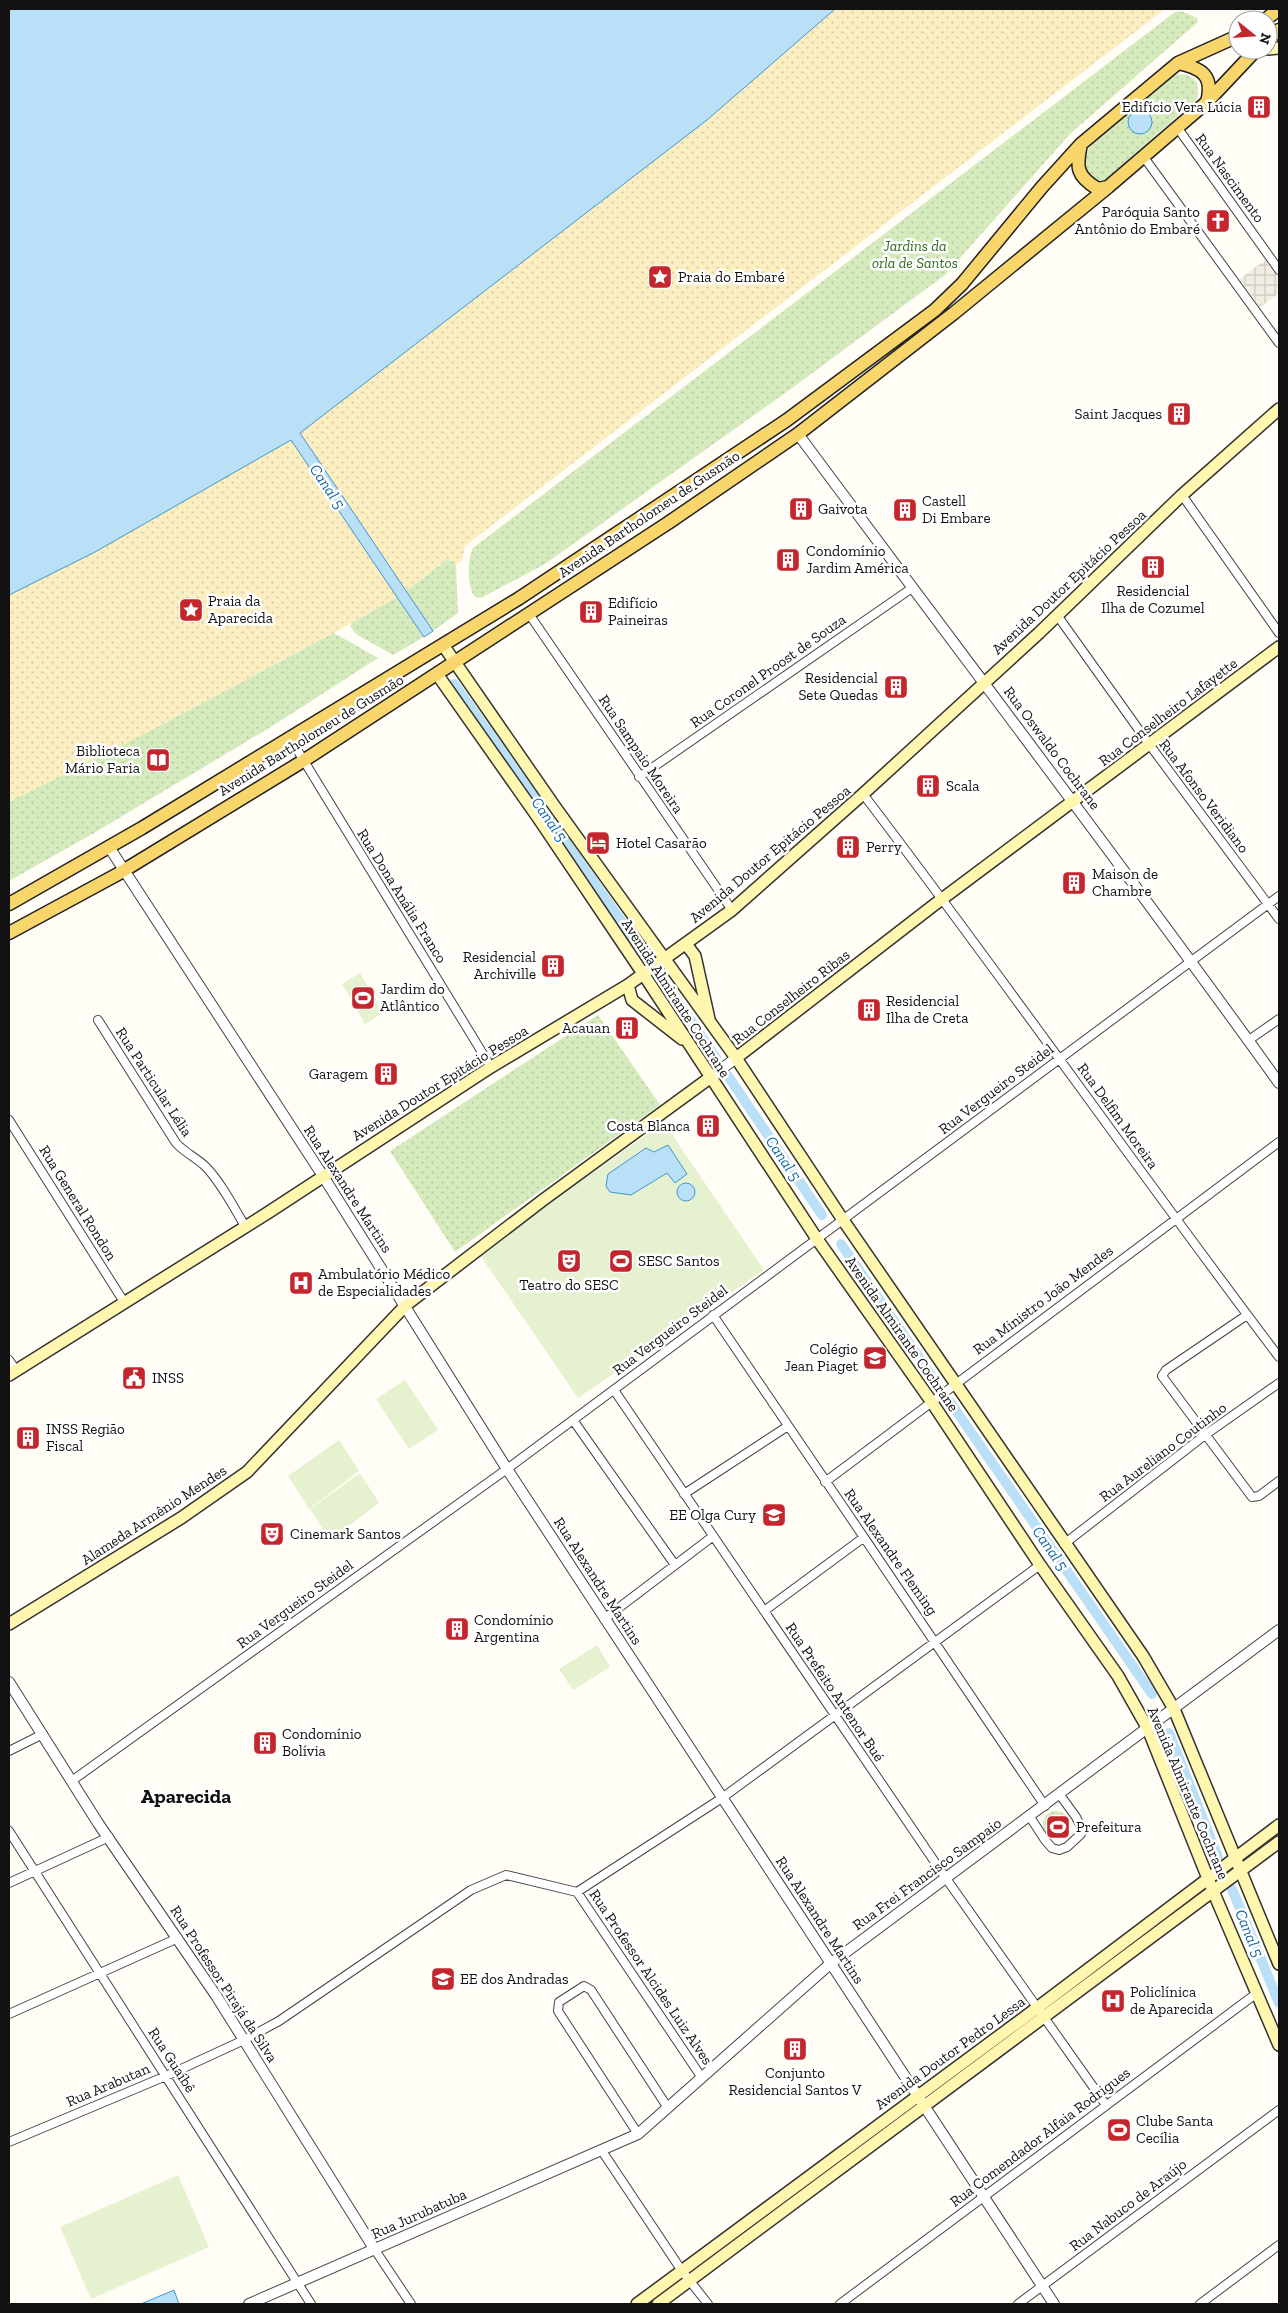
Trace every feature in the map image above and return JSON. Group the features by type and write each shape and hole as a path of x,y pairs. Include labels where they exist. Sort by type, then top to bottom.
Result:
{"main road":[{"name":"Avenida Bartholomeu de Gusmão","path":"9,904 290,738 554,576 787,420 935,310 962,284 1042,187 1081,144 1178,63 1228,40"},
{"name":"Avenida Bartholomeu de Gusmão","path":"9,933 123,870 303,761 668,523 798,434 954,313 1108,187 1207,102 1247,60"},
{"path":"1178,63 1194,66 1204,74 1209,84 1207,102"},
{"path":"1081,144 1078,168 1082,179 1098,189 1108,187"},
{"name":"Avenida Doutor Epitácio Pessoa","path":"12,1372 245,1226 491,1067 628,985 732,910 863,794 1057,615 1182,495 1279,409"},
{"name":"Avenida Almirante Cochrane","path":"443,645 662,961 711,1026 953,1385 1143,1656 1173,1710 1236,1857 1279,1964"},
{"name":"Rua Conselheiro Lafayette","path":"1074,801 1279,647"},
{"name":"Avenida Almirante Cochrane","path":"437,674 646,973 688,1044 712,1076 819,1238 933,1400 1040,1564 1118,1676 1150,1727 1213,1891 1279,2045"},
{"name":"Rua Conselheiro Ribas","path":"734,1060 1074,801"},
{"path":"686,944 695,956 711,1026"},
{"path":"628,985 632,1000 688,1044"},
{"name":"Rua Conselheiro Ribas","path":"406,1305 543,1200 712,1076"},
{"name":"Alameda Armênio Mendes","path":"9,1624 181,1518 247,1472 406,1305"},
{"name":"Avenida Doutor Pedro Lessa","path":"1041,2013 1208,1877 1279,1825"},
{"name":"Avenida Doutor Pedro Lessa","path":"637,2304 1279,1842"},
{"name":"Avenida Doutor Pedro Lessa","path":"658,2304 920,2101"}],"street":[{"name":"Rua Nascimento","path":"1177,127 1279,270"},
{"path":"1142,156 1279,343"},
{"name":"Rua Oswaldo Cochrane","path":"798,434 983,683 1074,801 1279,1083"},
{"path":"1182,495 1279,633"},
{"name":"Rua Coronel Proost de Souza","path":"639,777 912,588"},
{"name":"Rua Sampaio Moreira","path":"529,614 732,910"},
{"name":"Rua Afonso Veridiano","path":"1057,615 1149,744 1279,919"},
{"name":"Rua Dona Anália Franco","path":"290,738 491,1067"},
{"name":"Rua Delfim Moreira","path":"863,794 943,899 1175,1218 1279,1357"},
{"name":"Rua Alexandre Martins","path":"108,847 406,1305 507,1469 1054,2304"},
{"name":"Rua Vergueiro Steidel","path":"73,1780 507,1469 1279,896"},
{"path":"1249,1040 1279,1019"},
{"name":"Rua Particular Lélia","path":"98,1020 176,1143 204,1165 216,1178 245,1226"},
{"name":"Rua Conselheiro Ribas","path":"712,1076 734,1060"},
{"name":"Rua General Rondon","path":"9,1120 124,1302"},
{"name":"Rua Ministro João Mendes","path":"825,1482 1175,1218 1279,1142"},
{"path":"1247,1314 1166,1370 1162,1376 1204,1435 1252,1497 1259,1496 1279,1481"},
{"name":"Rua Alexandre Fleming","path":"712,1315 862,1538 936,1642 1044,1806"},
{"name":"Avenida Doutor Epitácio Pessoa","path":"9,1360 12,1372"},
{"name":"Rua Aureliano Coutinho","path":"1064,1544 1204,1435 1279,1383"},
{"name":"Rua Prefeito Antenor Bué","path":"614,1390 834,1716 1106,2106"},
{"path":"573,1420 674,1565"},
{"path":"684,1494 788,1426"},
{"path":"604,1618 712,1536"},
{"path":"764,1611 862,1538"},
{"path":"577,1892 722,1798 1040,1564"},
{"name":"Rua Frei Francisco Sampaio","path":"602,2151 638,2134 830,1964 1279,1630"},
{"name":"Rua Professor Pirajá da Silva","path":"9,1682 244,2040 375,2250 411,2304"},
{"path":"9,1751 43,1734"},
{"path":"1030,1817 1052,1848 1059,1850 1067,1847 1081,1834 1081,1827 1060,1794"},
{"name":"Rua Guaíbê","path":"9,1831 311,2304"},
{"path":"9,1883 109,1837"},
{"name":"Rua Arabutan","path":"9,2142 166,2076 244,2040 279,2021 471,1890 506,1875 577,1892"},
{"name":"Rua Professor Alcides Luiz Alves","path":"577,1892 702,2078"},
{"path":"9,2014 178,1938"},
{"path":"638,2134 558,2012 560,2002 584,1986 591,1990 668,2108"},
{"name":"Rua Comendador Alfaia Rodrigues","path":"840,2304 1257,1993"},
{"name":"Rua Nabuco de Araújo","path":"1018,2304 1279,2110"},
{"path":"602,2151 682,2270 708,2304"},
{"name":"Rua Jurubatuba","path":"249,2304 602,2151"},
{"path":"1200,2304 1279,2245"}],"sand":[{"name":"Praia do Embaré","path":"835,9 1165,9 465,546 462,560 456,565 453,561 447,560 402,594 334,633 146,733 9,802 9,595 95,552 707,120"}],"green space":[{"name":"Jardins da orla de Santos","path":"1181,11 1197,18 1198,22 1070,134 945,275 788,391 545,564 481,598 475,597 470,587 469,573 473,548 1175,12"},
{"path":"1178,74 1188,75 1197,82 1198,95 1196,100 1105,180 1095,180 1089,176 1083,159 1093,142 1164,80"},
{"path":"447,560 453,561 456,565 458,613 433,631 406,591"},
{"path":"397,597 424,637 393,655 356,634 350,626 352,623"},
{"path":"334,633 378,658 274,725 94,833 9,881 9,802 146,733"},
{"name":"Jardim do Atlântico","path":"360,973 383,1013 365,1024 342,984"},
{"path":"598,1015 660,1105 455,1252 390,1151"},
{"name":"SESC Santos","path":"664,1123 764,1270 578,1398 478,1252"},
{"path":"405,1380 438,1430 409,1449 376,1399"},
{"path":"339,1440 359,1471 309,1509 288,1476"},
{"path":"360,1473 379,1503 330,1540 310,1509"},
{"path":"597,1645 610,1667 573,1690 559,1669"},
{"path":"1056,1811 1066,1814 1069,1824 1066,1834 1056,1837 1046,1834 1043,1824 1046,1814"},
{"path":"178,2175 209,2247 91,2299 60,2227"}],"shaded area":[{"path":"1265,260 1279,279 1279,293 1260,307 1240,279"}],"water":[{"path":"9,9 835,9 707,120 300,433 433,631 424,637 291,440 95,552 9,595"},
{"path":"1140,110 1145,111 1151,117 1151,127 1145,133 1140,134 1135,133 1129,127 1128,122 1129,117 1135,111"},
{"path":"668,1145 687,1174 675,1183 667,1173 631,1195 610,1192 606,1186 608,1174 646,1148 654,1152"},
{"path":"686,1183 692,1186 695,1192 692,1198 686,1201 680,1198 677,1192 680,1186"},
{"path":"174,2290 179,2304 141,2304"}],"waterway":[{"name":"Canal 5","path":"454,684 645,955"},
{"name":"Canal 5","path":"661,977 716,1058"},
{"name":"Canal 5","path":"728,1076 822,1215"},
{"name":"Canal 5","path":"841,1244 931,1375"},
{"name":"Canal 5","path":"950,1402 1152,1694"},
{"name":"Canal 5","path":"1169,1733 1218,1857"},
{"name":"Canal 5","path":"1232,1889 1279,2003"}],"place":[{"name":"Edifício Vera Lúcia","path":"1259,107"},
{"name":"Paróquia Santo Antônio do Embaré","path":"1218,221"},
{"name":"Praia do Embaré","path":"660,277"},
{"name":"Saint Jacques","path":"1179,414"},
{"name":"Gaivota","path":"801,509"},
{"name":"Castell Di Embare","path":"905,510"},
{"name":"Condomínio Jardim América","path":"788,560"},
{"name":"Residencial Ilha de Cozumel","path":"1153,567"},
{"name":"Praia da Aparecida","path":"191,610"},
{"name":"Edifício Paineiras","path":"591,612"},
{"name":"Residencial Sete Quedas","path":"896,687"},
{"name":"Biblioteca Mário Faria","path":"158,760"},
{"name":"Scala","path":"928,786"},
{"name":"Hotel Casarão","path":"598,843"},
{"name":"Perry","path":"848,847"},
{"name":"Maison de Chambre","path":"1074,883"},
{"name":"Residencial Archiville","path":"553,966"},
{"name":"Jardim do Atlântico","path":"363,998"},
{"name":"Residencial Ilha de Creta","path":"869,1010"},
{"name":"Acauan","path":"627,1028"},
{"name":"Garagem","path":"386,1074"},
{"name":"Costa Blanca","path":"708,1126"},
{"name":"Teatro do SESC","path":"569,1261"},
{"name":"SESC Santos","path":"621,1261"},
{"name":"Ambulatório Médico de Especialidades","path":"301,1283"},
{"name":"Colégio Jean Piaget","path":"875,1358"},
{"name":"INSS","path":"134,1378"},
{"name":"INSS Região Fiscal","path":"28,1438"},
{"name":"EE Olga Cury","path":"774,1515"},
{"name":"Cinemark Santos","path":"272,1534"},
{"name":"Condomínio Argentina","path":"457,1629"},
{"name":"Condomínio Bolívia","path":"265,1743"},
{"name":"Prefeitura","path":"1058,1827"},
{"name":"EE dos Andradas","path":"443,1979"},
{"name":"Policlínica de Aparecida","path":"1113,2001"},
{"name":"Conjunto Residencial Santos V","path":"795,2049"},
{"name":"Clube Santa Cecília","path":"1119,2130"}],"district":[{"name":"Aparecida","path":"186,1796"}]}
